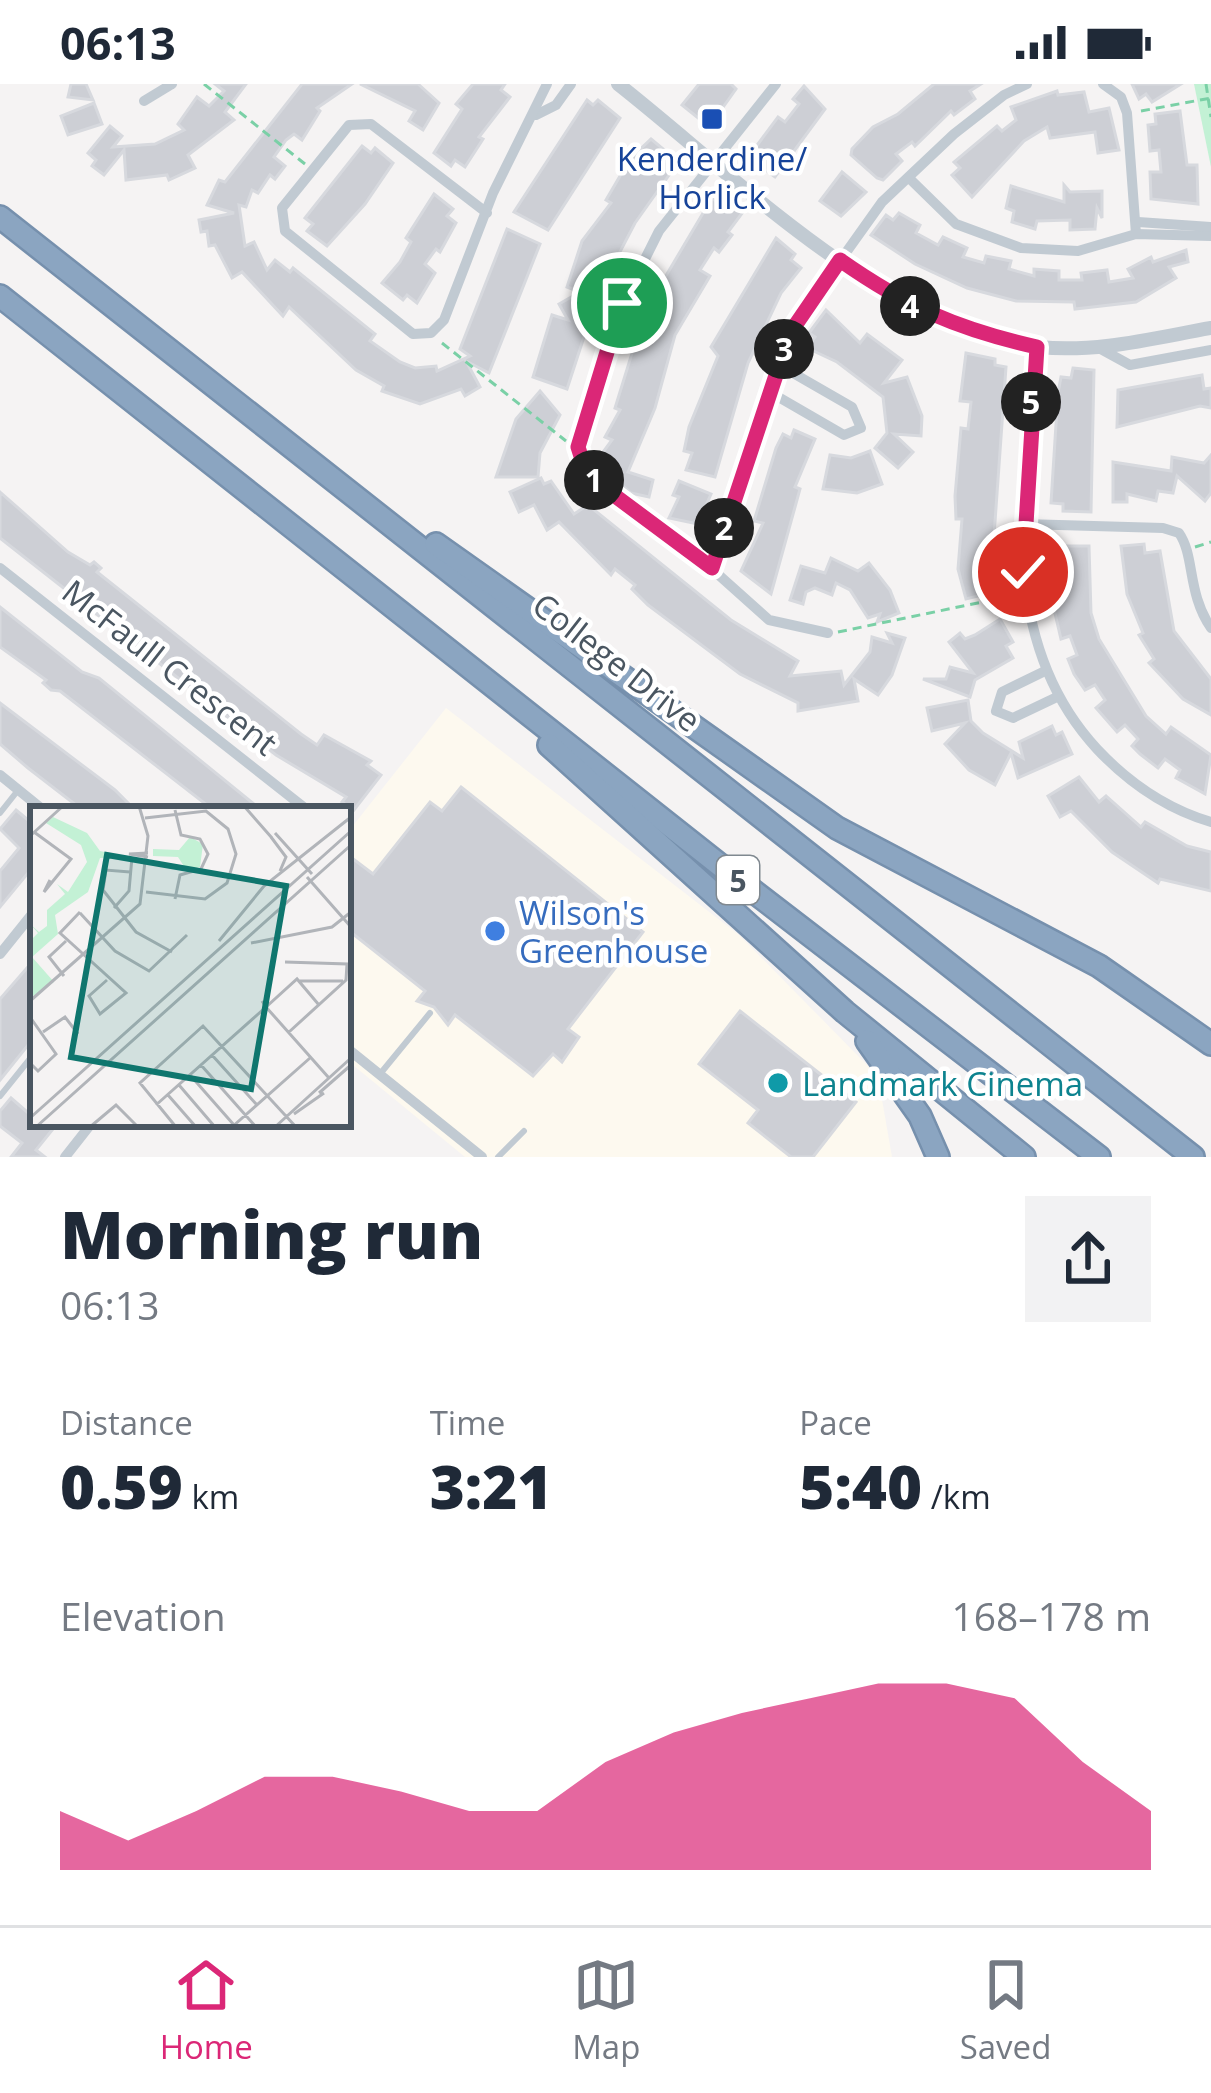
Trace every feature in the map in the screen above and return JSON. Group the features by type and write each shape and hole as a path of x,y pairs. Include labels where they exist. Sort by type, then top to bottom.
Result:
{"highway":[{"name":"College Drive","path":"0,217 1193,1157"},
{"name":"5","path":"0,296 740,881 1099,1157"},
{"path":"187,365 837,828 1100,966 1211,1044"},
{"path":"382,596 845,1012 1024,1157"},
{"path":"845,1012 910,1100 938,1157"}],"street":[{"path":"144,101 172,84"},
{"path":"487,213 371,124 350,125 282,208 285,231 413,334 431,333 444,320 487,213 536,115 539,94 548,84"},
{"path":"536,115 556,105 572,84"},
{"path":"618,84 840,260 902,303 958,328 1037,347 1099,348 1211,328"},
{"path":"776,84 659,231 622,303 578,447 587,475 712,568 769,620 828,633"},
{"path":"712,568 790,333 882,202 911,180 954,134 1004,94 1027,84"},
{"path":"1103,84 1121,97 1127,113 1137,228"},
{"path":"911,180 956,224 1021,248 1078,250 1137,228 1211,231"},
{"path":"1037,347 1024,524 1024,595 1045,671 1057,697 1088,739 1128,778 1171,807 1211,822"},
{"path":"1099,348 1130,364 1211,350"},
{"path":"768,391 844,435 861,428 852,407 778,365"},
{"path":"1024,524 1163,528 1180,533 1188,549 1191,590 1211,628"},
{"name":"McFaull Crescent","path":"0,568 302,806"},
{"path":"1045,671 1002,692 996,711 1013,718 1057,697"},
{"path":"0,775 39,806"},
{"path":"0,954 30,917"},
{"path":"351,1051 482,1157"},
{"path":"65,1157 89,1127"}],"lane":[{"path":"0,813 19,789"},
{"path":"380,1074 430,1013"},
{"path":"0,1096 30,1058"},
{"path":"498,1157 524,1131"}],"path":[{"path":"204,84 303,163"},
{"path":"1206,84 1211,117"},
{"path":"1127,113 1209,99"},
{"path":"445,346 565,441"},
{"path":"1188,549 1211,542"},
{"path":"828,633 856,631 1014,595"}],"shaded area":[{"path":"446,708 739,935 868,1066 880,1088 892,1157 465,1157 351,1063 351,828"}],"green space":[{"path":"1194,84 1211,84 1211,167"}],"building":[{"path":"71,84 86,84 93,100 68,97"},
{"path":"215,84 246,84 225,112 234,120 188,155 195,168 169,180 167,175 126,180 124,150 104,175 92,166 96,160 88,153 110,126 122,136 113,147 155,144 184,130 178,124 197,97 209,106 224,91"},
{"path":"302,84 352,84 317,108 320,111 302,140 294,134 286,140 274,157 285,166 275,179 270,175 258,193 252,190 246,207 239,205 245,246 254,242 267,270 275,260 290,272 293,268 375,334 370,341 400,362 415,368 436,366 437,371 470,356 460,349 507,229 540,244 489,373 466,361 480,387 465,396 461,389 420,404 382,391 384,386 356,370 289,307 283,316 242,272 232,278 215,245 209,246 207,231 201,232 199,220 234,213 207,205 219,180 225,182"},
{"path":"360,84 418,84 439,103 423,130 409,121 415,111"},
{"path":"473,84 505,84 501,90 510,97 479,137 483,139 465,167 455,160 451,166 434,153 462,109 456,104"},
{"path":"699,84 731,84 736,89 716,117 709,111 702,121 682,105"},
{"path":"934,84 981,84 970,91 975,99 954,115 951,111 915,146 912,142 896,154 902,161 883,180 877,178 851,155 852,149 873,127 898,114"},
{"path":"1132,84 1181,84 1152,102 1146,94 1139,99"},
{"path":"804,86 825,109 775,177 756,163 763,154 755,148 778,117 785,122 799,104 793,99"},
{"path":"1057,91 1058,95 1084,92 1089,112 1109,108 1119,150 1098,153 1095,132 1050,138 1047,127 1024,141 972,197 952,175 960,168 954,162 997,126 1002,131 1016,120 1011,107"},
{"path":"587,100 593,105 598,100 620,118 548,230 514,212"},
{"path":"94,103 102,124 68,135 61,116"},
{"path":"1180,111 1187,165 1197,165 1198,204 1151,199 1150,172 1161,172 1159,150 1150,151 1148,125 1156,124 1155,114"},
{"path":"651,139 668,153 664,160 674,168 635,223 598,294 567,389 533,377 552,315 568,320 559,304 580,292 567,287 582,241 611,203 606,200 630,159"},
{"path":"362,146 371,153 375,148 393,163 365,204 327,246 307,231 313,224 305,218"},
{"path":"842,172 866,192 841,216 820,201"},
{"path":"1064,185 1070,192 1102,191 1102,218 1097,208 1095,229 1070,230 1070,220 1037,221 1035,229 1012,222 1014,211 1006,208 1011,186 1064,202"},
{"path":"434,194 453,209 447,216 456,223 440,252 436,249 425,264 435,273 417,303 407,295 403,300 382,283 400,262 411,242 406,238"},
{"path":"712,198 722,206 728,199 743,212 728,232 732,235 719,252 714,248 700,270 710,276 675,335 655,408 628,472 653,480 649,497 631,493 603,468 609,461 601,455 612,440 605,437 620,410 615,408 645,311"},
{"path":"899,213 920,225 916,233 938,245 943,237 967,248 963,257 984,263 986,256 1011,261 1009,269 1034,276 1034,269 1059,271 1059,280 1082,280 1081,273 1107,270 1109,282 1133,278 1128,269 1151,257 1153,262 1186,250 1188,262 1169,267 1176,278 1136,302 1075,309 1074,302 1016,301 967,288 915,264 871,235 886,215 893,220"},
{"path":"776,238 795,254 791,260 801,268 781,293 748,363 715,477 686,470 692,453 684,451 689,427 718,356 711,347"},
{"path":"826,310 860,343 867,334 902,360 884,383 907,377 922,416 921,436 894,434 913,452 898,468 875,448 887,433 883,397 837,362 807,348 815,337 809,333"},
{"path":"966,353 995,359 995,365 1006,367 994,536 998,591 966,599 958,569 962,519 956,519 955,496 961,428 968,429 971,402 960,401"},
{"path":"1073,368 1094,370 1091,512 1063,511 1063,504 1051,503 1058,393 1061,377 1071,378"},
{"path":"1202,375 1204,389 1211,388 1211,408 1200,406 1117,427 1118,390"},
{"path":"540,391 560,415 540,453 538,477 496,477 516,419"},
{"path":"794,430 815,439 795,487 800,489 771,594 741,571 763,523 754,521 776,448 783,434 791,438"},
{"path":"870,451 882,484 857,493 823,489 830,455 851,458"},
{"path":"1211,455 1211,493 1205,501 1177,476 1173,493 1158,491 1156,501 1127,494 1127,502 1113,502 1113,462 1171,471 1172,457 1204,463"},
{"path":"541,478 544,484 551,481 574,514 588,505 731,620 798,661 790,676 841,671 844,685 870,652 872,637 892,643 887,633 905,638 892,675 878,695 854,679 858,701 798,711 798,703 740,674 648,605 632,589 635,585 615,569 611,575 559,522 547,530 534,505 519,512 510,492"},
{"path":"679,481 711,494 698,524 669,518 679,497 673,495"},
{"path":"0,492 68,552 90,565 94,562 101,568 97,572 301,734 317,745 324,735 371,761 367,765 381,775 354,810 342,802 346,797 276,755 0,538"},
{"path":"1144,544 1145,553 1160,551 1174,631 1211,679 1211,715 1183,699 1149,663 1154,659 1139,635 1143,633 1127,594 1121,546"},
{"path":"1063,546 1089,546 1091,613 1099,639 1146,716 1166,734 1171,727 1211,755 1205,794 1176,778 1180,770 1165,759 1158,768 1140,754 1132,746 1138,739 1125,725 1117,732 1096,708 1105,700 1095,685 1085,690 1074,674 1068,659 1077,655 1070,636 1061,639 1050,592 1050,554 1063,553"},
{"path":"831,558 858,571 869,563 890,590 899,613 877,622 880,614 868,618 850,590 836,583 832,595 815,588 806,592 803,604 790,600 801,566 825,573"},
{"path":"0,607 82,672 99,678 256,806 208,806 0,647"},
{"path":"1000,619 1013,642 1006,646 1013,658 975,680 970,697 923,679 946,679 950,667 973,673 949,642 960,633 965,639 975,635"},
{"path":"968,700 971,721 1023,758 1019,742 1052,726 1056,735 1062,732 1072,754 1018,778 1011,753 995,785 969,770 945,744 965,723 932,731 927,708"},
{"path":"0,703 131,806 77,806 0,744"},
{"path":"1079,777 1099,802 1106,796 1141,827 1145,822 1187,846 1211,852 1211,891 1160,879 1158,883 1112,852 1071,811 1060,817 1048,796"},
{"name":"Wilson's Greenhouse","path":"461,787 643,932 568,1029 579,1037 562,1062 553,1054 533,1076 455,1015 448,1025 434,1007 417,1001 425,991 351,932 351,857 373,874 430,802 442,811"},
{"path":"16,810 30,822 30,871 0,907 0,871 19,848 0,829"},
{"path":"30,964 30,1043 0,1080 0,999"},
{"name":"Landmark Cinema","path":"740,1011 856,1102 813,1157 791,1157 748,1123 758,1110 699,1064"},
{"path":"11,1098 30,1114 30,1127 55,1127 36,1150 45,1157 11,1157 22,1143 0,1126 0,1111"}],"place":[{"name":"Kenderdine/ Horlick","path":"712,119"},
{"name":"Wilson's Greenhouse","path":"495,931"},
{"name":"Landmark Cinema","path":"778,1083"}],"route":[{"path":"622,303 578,447 587,475 712,568 790,333 840,260 902,303 958,328 1037,347 1027,440 1023,572"}]}
